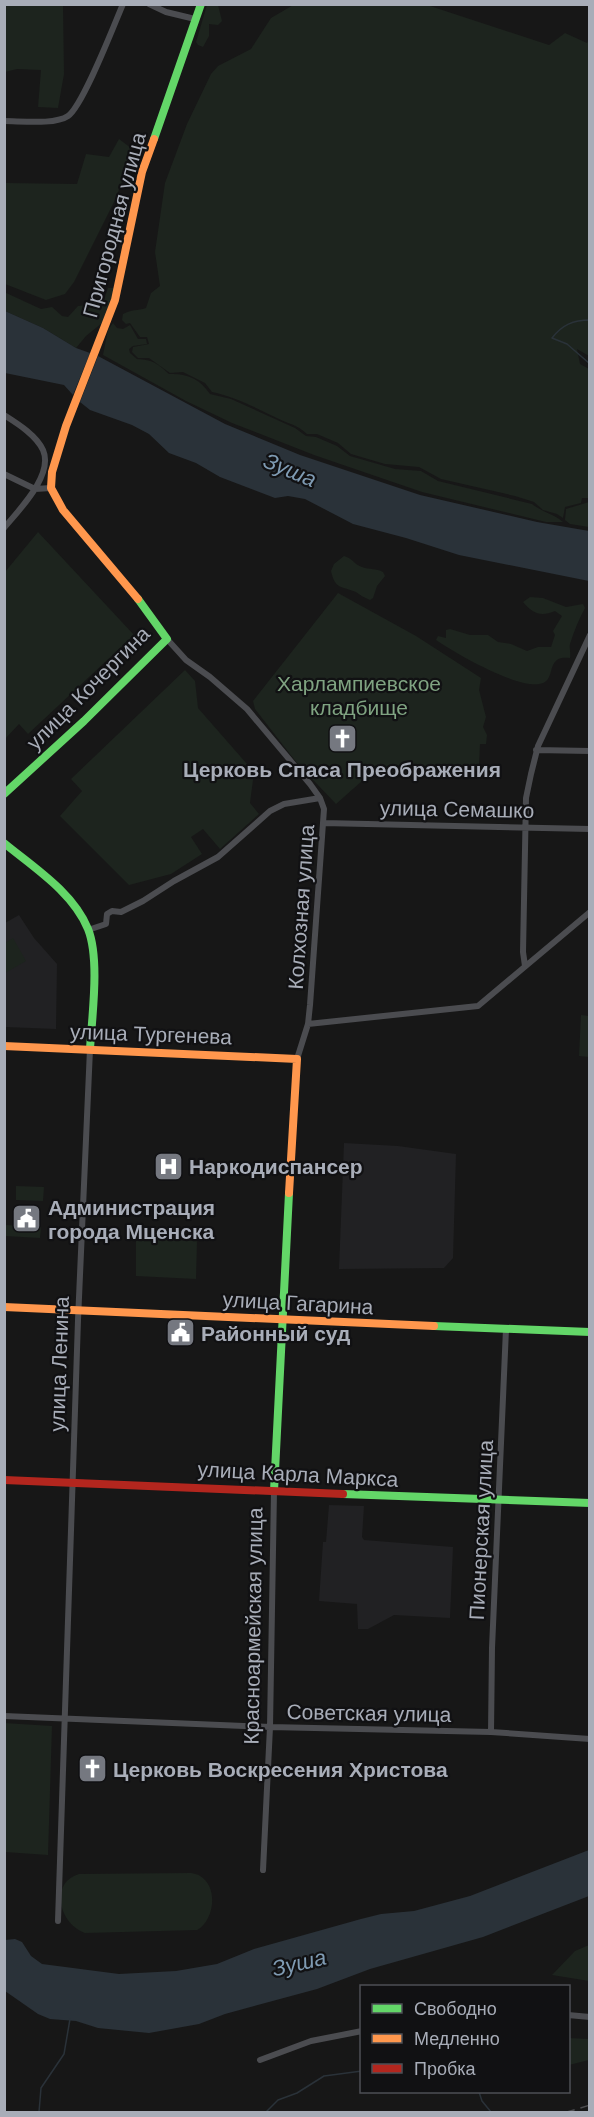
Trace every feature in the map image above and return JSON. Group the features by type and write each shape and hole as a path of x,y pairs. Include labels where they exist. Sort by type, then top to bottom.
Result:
{"main road":[{"name":"Пригородная улица","path":"51,488 52,472 66,426 121,278 142,172 201,4"},
{"name":"улица Кочергина","path":"4,794 84,721 167,639 147,610 63,510 51,488"},
{"name":"улица Ленина","path":"4,843 68,900 82,917 88,930 92,955 90,1049"},
{"name":"улица Тургенева","path":"4,1046 297,1059"},
{"name":"Красноармейская улица","path":"274,1491 281,1321 297,1059"},
{"name":"улица Гагарина","path":"4,1307 281,1321 590,1332"},
{"name":"улица Карла Маркса","path":"4,1480 499,1502 590,1503"}],"street":[{"path":"4,120 54,121 69,116 75,109 94,70 123,4"},
{"path":"149,4 166,12 195,19"},
{"path":"4,415 31,435 44,452 46,462 35,489 4,528"},
{"path":"4,474 35,489 51,488"},
{"path":"525,966 523,943 526,798 536,750 590,635"},
{"name":"Колхозная улица","path":"167,639 186,660 247,709 320,798 324,809 308,1024 297,1059"},
{"path":"536,750 590,751"},
{"path":"88,930 106,924 107,914 111,911 121,912 143,901 218,857 270,810 284,804 320,798"},
{"name":"улица Семашко","path":"323,823 590,829"},
{"path":"308,1024 478,1006 590,912"},
{"name":"улица Ленина","path":"58,1921 72,1482 90,1049"},
{"name":"Пионерская улица","path":"491,1732 492,1648 506,1329"},
{"name":"Красноармейская улица","path":"263,1870 270,1727 274,1491"},
{"name":"Советская улица","path":"4,1716 270,1727 491,1732 590,1739"},
{"path":"570,2015 590,2017"},
{"path":"260,2060 311,2041 360,2031"}],"shaded area":[{"path":"19,915 34,938 57,964 56,1029 5,1027 5,923"},
{"path":"344,1143 398,1146 456,1154 453,1258 444,1268 339,1269"},
{"path":"329,1505 364,1506 362,1537 364,1540 453,1547 450,1618 394,1615 368,1629 358,1629 357,1604 319,1601 323,1542 326,1542"}],"green space":[{"path":"295,4 427,5 549,45 565,33 587,43 589,39 589,356 577,349 580,364 589,369 589,498 582,498 581,503 565,507 563,518 543,510 534,502 441,479 419,467 385,464 351,454 338,443 317,434 307,434 296,426 246,403 212,392 205,383 183,372 170,373 149,358 138,358 132,352 133,347 149,344 147,337 140,337 130,323 126,324 122,320 123,314 146,308 151,293 160,286 155,252 165,183 187,124 211,74 218,66 251,49 271,18"},
{"path":"4,5 63,5 64,74 58,108 38,107 41,70 17,69 5,72"},
{"path":"207,5 218,5 222,21 218,25 209,24 209,36 203,47 196,42"},
{"path":"119,139 131,148 133,153 115,200 74,282 65,294 46,300 5,284 5,183 77,184 86,154 109,157"},
{"path":"108,288 114,288 112,301 102,323 76,348 43,328 5,311 4,292 41,309 52,307 62,316 68,317 78,306 103,303"},
{"path":"113,323 117,328 123,329 130,325 138,339 146,339 147,344 133,346 129,349 137,359 154,363 169,374 192,378 202,384 210,394 231,399 295,428 306,436 316,437 337,446 350,456 395,469 421,471 438,481 532,504 563,522 546,522 422,492 314,455 232,423 186,401 103,355 108,330"},
{"path":"589,502 589,527 570,524 565,520 566,509"},
{"path":"38,532 134,635 28,734 19,724 5,739 5,572"},
{"path":"344,556 360,566 383,572 385,576 370,600 340,586 335,581 331,571 334,564"},
{"name":"Харлампиевское кладбище","path":"338,593 416,636 481,678 479,690 486,717 483,727 487,735 486,744 480,744 479,766 467,766 466,774 371,773 336,804 297,763 255,709 253,701"},
{"path":"530,597 543,598 566,607 583,604 585,608 570,644 570,658 557,660 548,679 543,683 520,682 505,677 473,662 436,640 438,636 446,638 446,630 450,629 470,635 488,635 498,642 511,644 527,651 538,647 551,647 555,635 553,631 562,616 555,611 546,614 534,612 523,602"},
{"path":"185,670 195,681 198,708 254,772 250,803 259,814 220,849 203,829 191,837 202,854 171,874 129,885 60,816 82,791 71,779"},
{"path":"13,938 26,961 5,973 5,943"},
{"path":"581,1015 589,1016 589,1057 579,1056"},
{"path":"16,1186 44,1187 43,1201 16,1200"},
{"path":"5,1225 41,1227 40,1238 5,1236"},
{"path":"136,1239 197,1241 196,1279 136,1276"},
{"path":"4,1723 52,1726 48,1855 5,1852"},
{"path":"191,1873 199,1875 206,1881 212,1896 207,1919 197,1930 85,1933 69,1921 61,1904 64,1886 79,1874"},
{"path":"589,1945 589,1981 552,1975 575,1951"},
{"path":"570,2038 589,2039 589,2060 570,2065"}],"water":[{"path":"5,311 90,353 73,395 64,385 5,373"},
{"name":"Зуша","path":"98,356 225,424 300,455 420,495 537,522 589,531 589,581 459,555 353,524 305,499 288,496 275,498 220,477 196,463 169,453 149,434 132,425 90,410 80,402"},
{"name":"Зуша","path":"589,1850 589,1896 483,1937 370,1969 317,1989 225,2014 199,2024 149,2033 98,2028 76,2021 50,2019 38,2014 5,1991 5,1940 15,1939 22,1942 31,1956 42,1964 119,1974 176,1971 217,1964 254,1949 361,1919 381,1914 414,1911 470,1896"}],"waterway":[{"path":"590,320 568,324 552,338 567,344 590,364"},
{"path":"39,2112 41,2088 64,2054 70,2019"},
{"path":"266,2112 278,2100 297,2093 324,2076 360,2071"},
{"path":"479,2093 482,2101 491,2112"}],"railway":[{"path":"567,2112 590,2105"}],"traffic: fast":[{"path":"154,139 201,4"},
{"path":"4,794 84,721 167,639 138,599"},
{"path":"4,843 39,871 73,903 88,929 94,956 90,1049"},
{"path":"274,1491 289,1193"},
{"path":"434,1326 590,1332"},
{"path":"343,1494 590,1503"}],"traffic: slow":[{"path":"138,599 63,510 51,488 52,472 66,426 115,300 142,172 154,139"},
{"path":"4,1046 297,1059 289,1193"},
{"path":"4,1307 434,1326"}],"traffic: jam":[{"path":"4,1480 343,1494"}],"place":[{"name":"Церковь Спаса Преображения","path":"342,738"},
{"name":"Наркодиспансер","path":"168,1166"},
{"name":"Администрация города Мценска","path":"27,1219"},
{"name":"Районный суд","path":"180,1333"},
{"name":"Церковь Воскресения Христова","path":"92,1769"}]}
